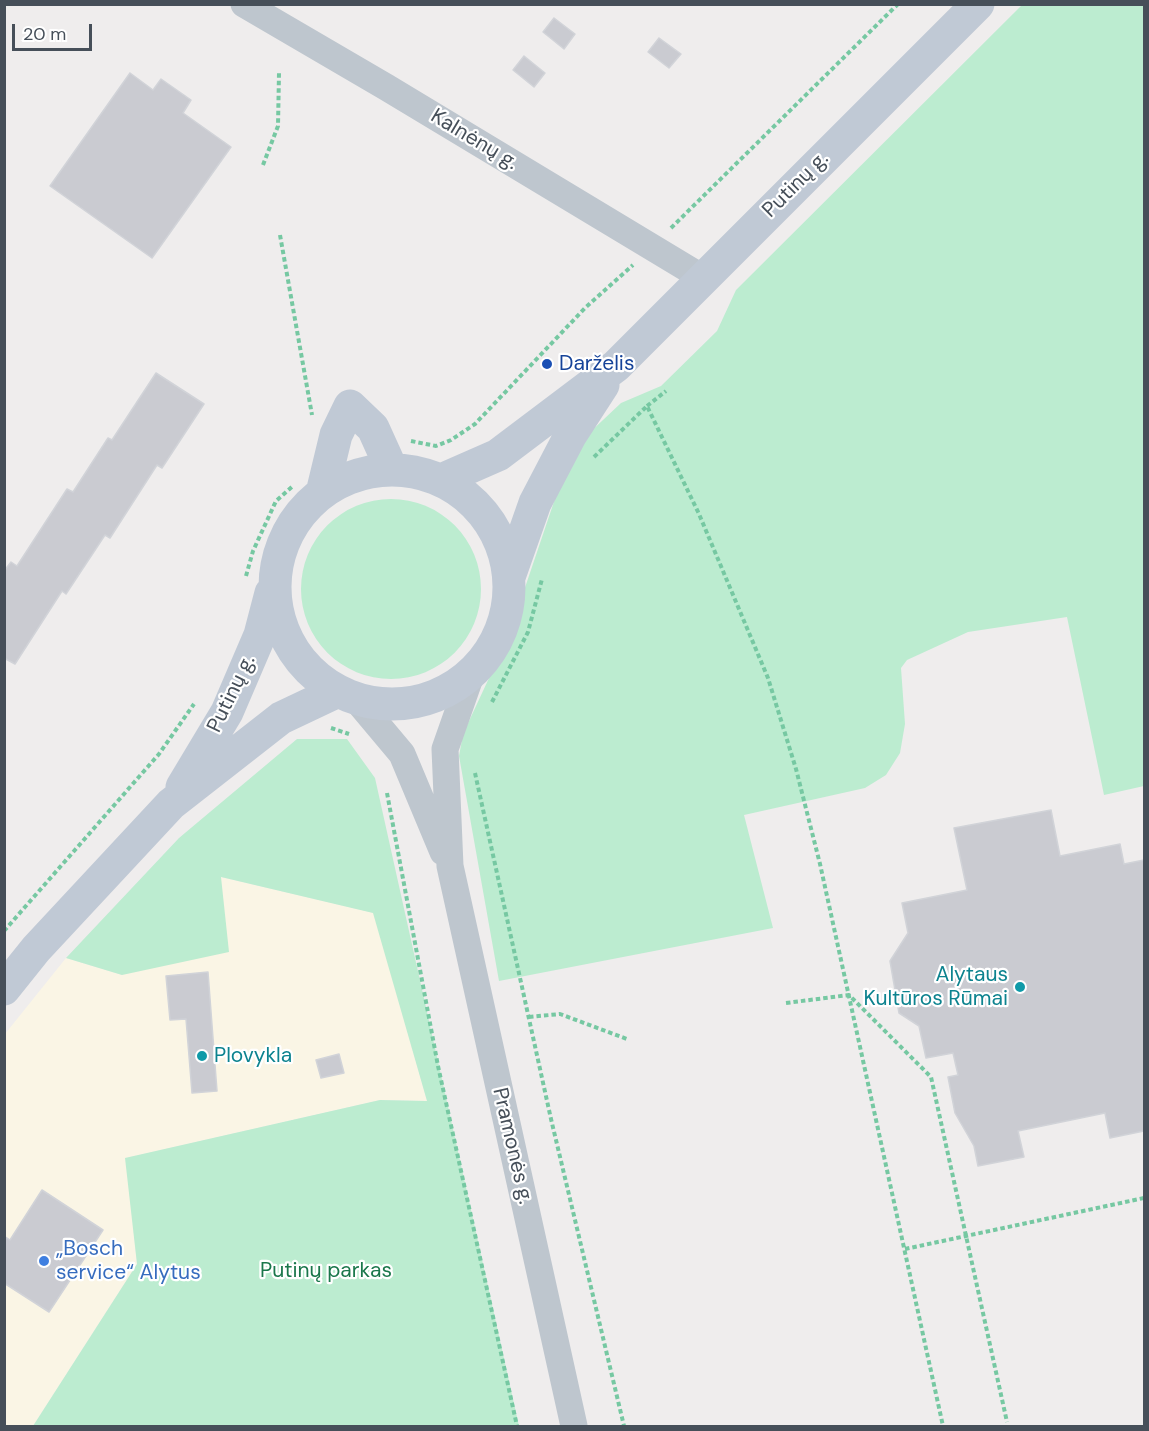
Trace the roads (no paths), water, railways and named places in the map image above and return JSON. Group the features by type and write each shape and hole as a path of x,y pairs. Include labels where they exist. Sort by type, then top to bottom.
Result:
{"main road":[{"name":"Putinų g.","path":"441,480 498,455 616,366 978,4"},
{"name":"Putinų g.","path":"509,577 535,503 570,436 616,366"},
{"path":"311,486 350,406 373,428 392,470"},
{"path":"275,577 278,612 289,644 302,663 318,679 346,695 385,704 416,702 445,692 471,675 489,654 502,630 508,604 509,577 499,537 488,519 459,490 441,480 417,472 392,470 311,486"},
{"name":"Putinų g.","path":"171,804 227,712 260,635 280,553 290,530 304,510 311,486"},
{"name":"Putinų g.","path":"4,989 36,949 171,804 281,718 346,695"}],"street":[{"name":"Kalnėnų g.","path":"244,4 703,278"},
{"path":"450,866 445,749 471,675"},
{"path":"346,695 402,754 450,866"},
{"name":"Pramonės g.","path":"450,866 574,1426"}],"place":[{"name":"Darželis","path":"547,364"},
{"name":"Alytaus Kultūros Rūmai","path":"1020,987"},
{"name":"Plovykla","path":"202,1056"},
{"name":"„Bosch service“ Alytus","path":"44,1261"}],"park label":[{"name":"Putinų parkas","path":"326,1271"}]}
